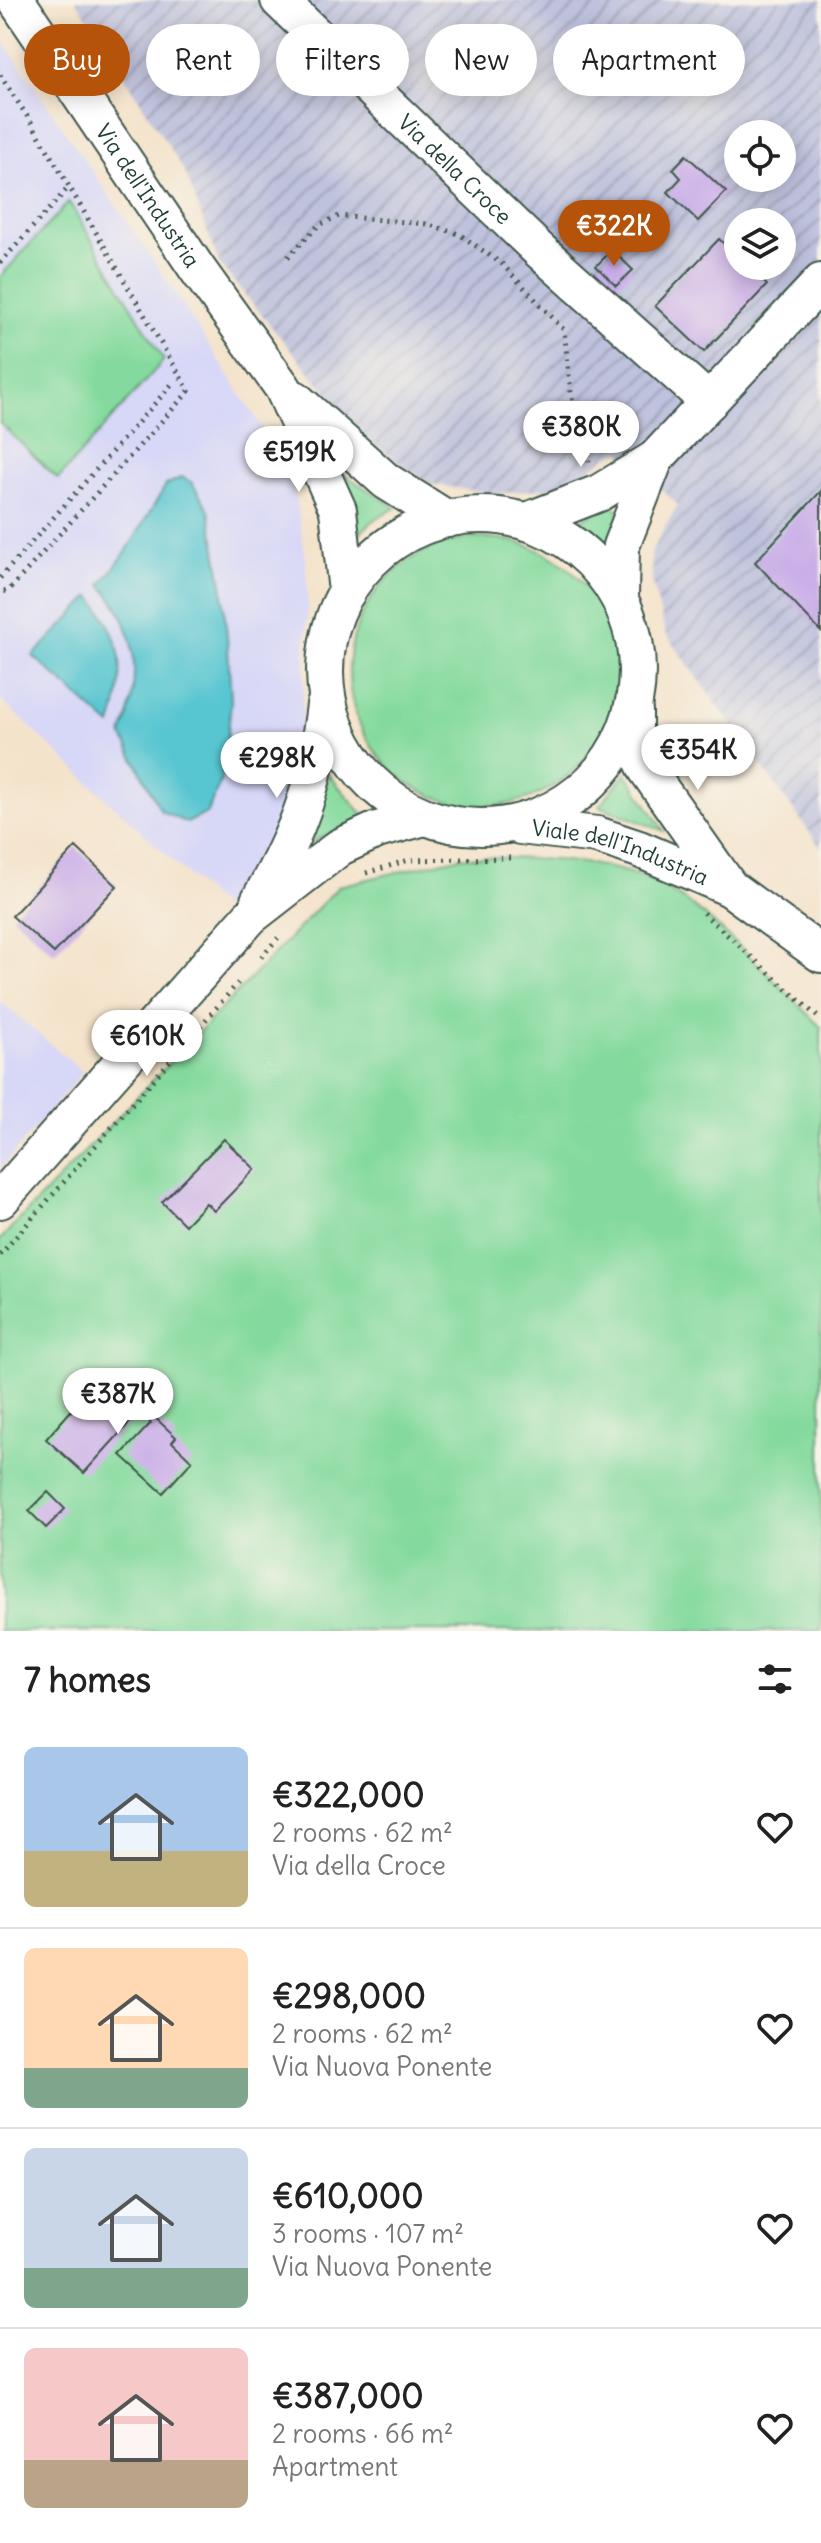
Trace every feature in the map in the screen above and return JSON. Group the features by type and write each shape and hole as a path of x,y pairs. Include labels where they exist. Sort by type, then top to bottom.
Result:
{"street":[{"name":"Via dell'Industria","path":"16,0 198,270 283,388 338,510 347,592"},
{"name":"Via della Croce","path":"279,0 537,248 709,402"},
{"path":"527,521 599,493 655,459 821,282"},
{"name":"Via dell'Industria","path":"283,388 386,481 447,519"},
{"path":"507,826 550,811 588,785 617,749 634,705 638,669 620,598 621,546 655,459"},
{"path":"250,917 290,847 306,807 321,749 329,640 347,592 366,567 390,545 417,529 447,519 500,516 527,521 555,533 581,550 602,572 620,598"},
{"path":"327,692 344,744 359,768 378,788 425,817"},
{"name":"Viale dell'Industria","path":"634,705 634,743 647,770 730,888"},
{"path":"0,1200 250,917 340,847 377,830 425,817"},
{"name":"Viale dell'Industria","path":"425,817 465,827 552,827 597,835 730,888 821,954"}],"path":[{"path":"0,75 70,186 189,391 9,590 0,593"},
{"path":"0,263 70,186"},
{"path":"288,257 319,225 339,216 426,224 459,234 502,264 564,330 576,417 599,493"},
{"path":"0,578 173,383"},
{"path":"353,879 409,860 522,858"},
{"path":"691,905 821,1020"},
{"path":"256,962 286,929"},
{"path":"0,1255 246,974"}],"shaded area":[{"path":"76,0 821,0 821,848 666,634 652,582 651,552 678,505 619,450 560,487 496,494 429,484 364,437 220,265 185,172 130,85 130,24 91,24"},
{"path":"0,36 24,71 24,96 41,96 164,276 263,429 295,493 305,553 308,604 301,739 282,813 254,869 224,909 0,699"},
{"path":"0,1001 83,1072 0,1169"}],"green space":[{"path":"69,202 164,360 58,479 0,423 0,277"},
{"path":"343,474 396,508 376,518 358,535"},
{"path":"610,503 621,512 608,545 580,521"},
{"path":"483,538 534,548 578,577 607,621 617,672 607,723 578,767 534,796 483,806 432,796 388,767 359,723 349,672 359,621 388,577 432,548"},
{"path":"626,773 664,831 599,806"},
{"path":"329,775 365,817 303,846"},
{"path":"461,857 594,865 637,875 660,885 710,920 821,1027 821,1631 0,1631 0,1240 339,886"}],"water":[{"path":"182,477 192,483 209,510 222,584 231,701 221,780 207,813 187,823 161,811 122,735 132,696 133,656 123,619 101,585 126,552 166,485"},
{"path":"91,596 111,628 120,658 119,689 111,726 33,656"}],"building":[{"path":"686,155 726,192 698,221 668,192 681,178 673,169"},
{"path":"719,239 724,244 724,280 762,280 767,285 704,352 655,306"},
{"path":"612,250 633,270 616,286 596,266"},
{"path":"821,491 821,632 755,562"},
{"path":"76,847 117,886 54,953 12,916"},
{"path":"224,1139 255,1169 214,1211 206,1203 185,1225 162,1202"},
{"path":"100,1378 119,1395 124,1389 176,1437 172,1442 192,1461 163,1493 121,1455 151,1423 139,1412 84,1473 46,1439"},
{"path":"48,1492 65,1509 46,1528 29,1511"}]}
